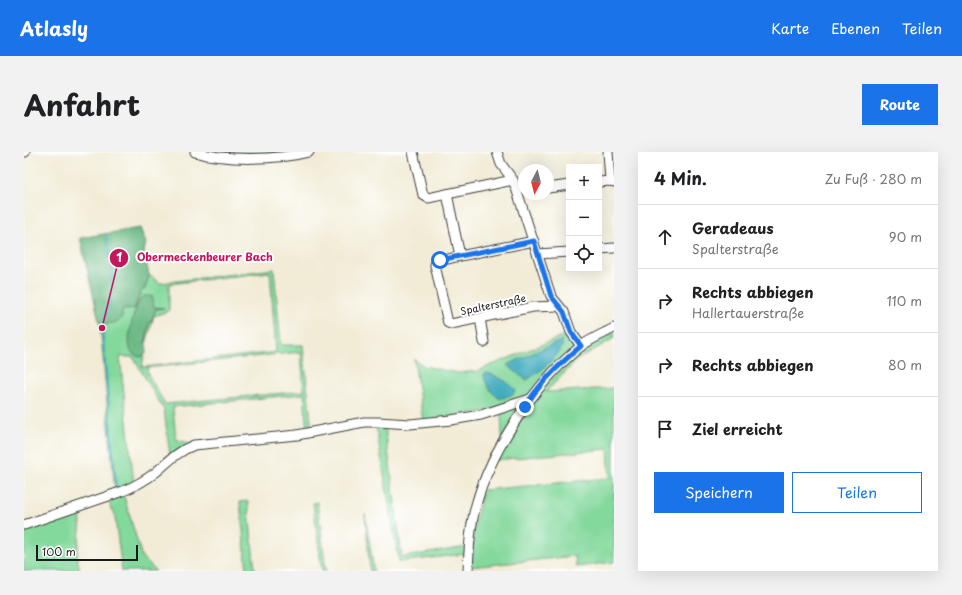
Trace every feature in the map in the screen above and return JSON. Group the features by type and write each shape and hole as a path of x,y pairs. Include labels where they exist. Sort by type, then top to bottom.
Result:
{"street":[{"path":"195,152 212,156 250,157 284,156 308,152"},
{"path":"413,152 423,195 428,198 513,180"},
{"path":"497,152 501,164 518,186"},
{"path":"608,152 612,182"},
{"path":"554,187 566,186"},
{"path":"447,194 460,256"},
{"path":"524,200 534,241 551,296 564,312 571,332 581,346"},
{"name":"Spalterstraße","path":"534,241 436,262 435,265 446,319 448,323 451,324 533,307 558,306"},
{"path":"602,249 614,248"},
{"path":"538,254 566,252"},
{"path":"480,318 484,342"},
{"path":"468,571 470,536 476,504 489,468 502,443 530,399 572,354 581,346 614,328"},
{"path":"24,525 123,491 138,484 157,471 177,453 194,445 297,435 364,422 410,424 450,420 481,415 530,399"}],"green space":[{"path":"202,152 299,152 266,155"},
{"path":"140,228 146,243 144,252 149,275 145,289 141,291 134,309 122,310 122,317 118,322 100,325 80,238"},
{"path":"274,269 281,345 303,345 312,430 307,431 304,394 173,407 176,439 191,444 170,456 164,410 133,357 120,357 134,484 115,492 100,325 118,322 122,310 134,309 141,291 145,289 149,275 160,283","holes":["270,272 276,352 142,367 144,355 141,357 129,345 131,327 138,301 154,307 164,308 156,309 151,322 149,323 146,344 154,316 169,311 169,284","301,352 304,391 165,404 148,374 147,368"]},
{"path":"143,296 152,296 154,307 164,308 156,309 151,322 149,323 145,343 147,348 146,353 141,357 135,355 131,351 129,339 134,314"},
{"path":"614,331 614,338 577,360 546,392 614,388 614,562 576,567 575,556 471,567 473,531 483,490 610,478 608,449 496,460 523,416 555,375 584,349"},
{"path":"568,334 577,346 527,397 488,411 423,422 414,359 424,366 458,373 477,371"},
{"path":"520,405 524,408 502,439 501,412"},
{"path":"385,426 402,557 466,547 465,554 399,562 376,428"},
{"path":"123,493 142,557 156,571 122,571 114,511 111,511 109,498"},
{"path":"248,501 255,571 247,571 240,502"},
{"path":"317,502 326,571 322,571 313,503"},
{"path":"79,508 81,521 77,557 80,571 24,571 24,527"},
{"path":"365,514 374,571 370,571"}],"water":[{"path":"562,340 562,345 557,355 541,370 526,380 507,365"},
{"path":"488,373 503,380 516,390 513,394 500,399 487,385 484,374"}],"waterway":[{"path":"106,237 113,269 111,297 102,328 116,487"}],"place":[{"name":"Obermeckenbeurer Bach","path":"102,328"}],"route":[{"path":"440,260 534,241 551,296 564,312 571,332 581,346 550,377 530,399 525,407"}]}
